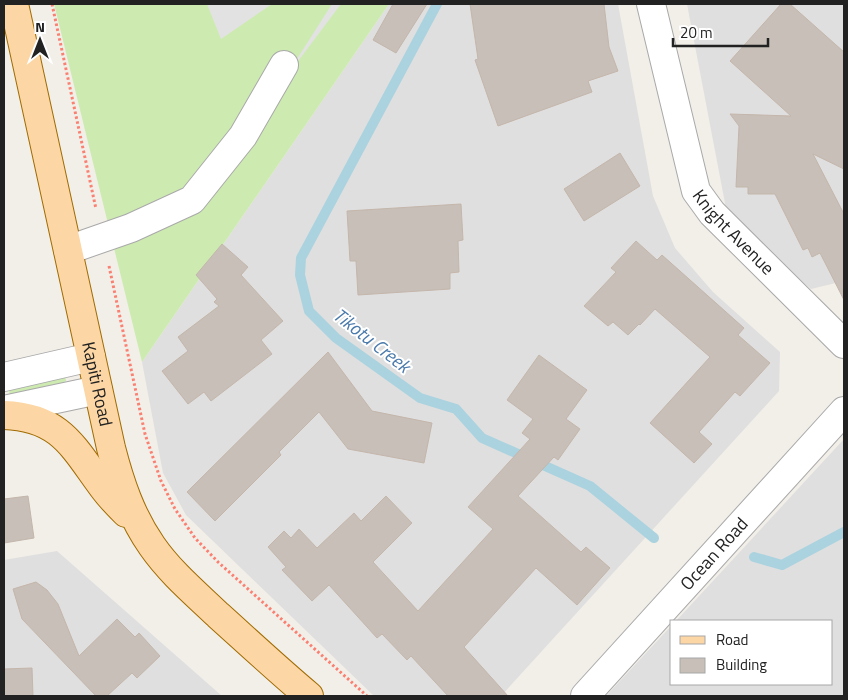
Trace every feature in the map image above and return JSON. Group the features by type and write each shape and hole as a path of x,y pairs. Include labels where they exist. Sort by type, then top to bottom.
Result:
{"main road":[{"name":"Kapiti Road","path":"14,4 98,390 121,484 140,526 152,546 178,577 309,696"},
{"path":"4,415 33,419 62,434 80,453 106,492 140,526"}],"street":[{"name":"Knight Avenue","path":"651,4 696,191 712,213 844,344"},
{"path":"68,250 131,228 192,200 243,136 284,65"},
{"path":"4,377 91,358"},
{"path":"4,410 98,390"},
{"name":"Ocean Road","path":"585,696 844,411"}],"path":[{"path":"52,4 145,434 161,481 175,509 195,538 218,562 367,696"}],"shaded area":[{"path":"207,4 272,4 221,39"},
{"path":"332,4 341,4 283,81"},
{"path":"389,4 618,4 653,196 675,248 713,292 780,352 779,391 501,696 374,696 186,515 163,473 142,362"},
{"path":"687,4 844,4 844,281 811,289 728,219"},
{"path":"844,439 844,696 606,696 670,627 670,685 833,685 833,620 677,620"},
{"path":"57,551 222,696 4,696 4,560"}],"green space":[{"path":"54,4 389,4 142,362"},
{"path":"65,374 66,381 54,387 10,396 8,386"}],"building":[{"path":"393,4 427,4 396,53 373,40"},
{"path":"470,4 604,4 609,47 618,71 588,81 592,92 498,126 475,60 478,59"},
{"path":"781,4 790,4 844,52 844,169 813,154 844,214 844,300 820,253 812,257 808,248 803,250 775,194 748,194 748,187 736,187 739,126 730,114 791,116 730,61"},
{"path":"620,153 640,186 584,221 564,189"},
{"path":"461,204 463,240 458,241 459,272 450,273 450,289 358,295 356,261 350,261 347,211"},
{"path":"636,241 657,260 662,255 744,328 738,335 770,363 740,396 735,392 699,432 712,444 694,463 650,423 710,357 655,309 628,335 613,322 608,326 584,306 616,272 611,268"},
{"path":"222,244 248,267 241,275 283,321 261,340 272,354 211,401 204,392 188,404 162,371 188,351 178,337 219,306 214,302 217,299 196,275"},
{"path":"328,352 372,411 432,423 424,463 348,449 319,412 279,452 281,455 215,521 187,492"},
{"path":"539,355 587,390 566,419 580,429 558,460 554,457 518,496 581,552 586,547 610,568 577,605 536,568 464,647 508,696 448,696 411,656 407,660 382,634 377,638 329,585 312,601 282,570 286,567 268,547 284,531 291,538 299,529 317,548 354,513 361,521 386,496 412,523 373,562 418,611 493,529 468,507 530,439 522,433 533,419 507,400"},
{"path":"28,496 34,538 4,543 4,499"},
{"path":"36,582 47,590 58,604 79,656 117,619 135,637 139,633 160,656 137,678 132,673 107,696 96,696 22,619 13,589"},
{"path":"32,668 33,696 4,696 4,669"}],"waterway":[{"name":"Tikotu Creek","path":"437,4 301,258 300,275 309,311 336,338 420,398 456,409 482,438 590,486 654,538"},
{"name":"Tikotu Creek","path":"754,557 782,565 844,532"}]}
